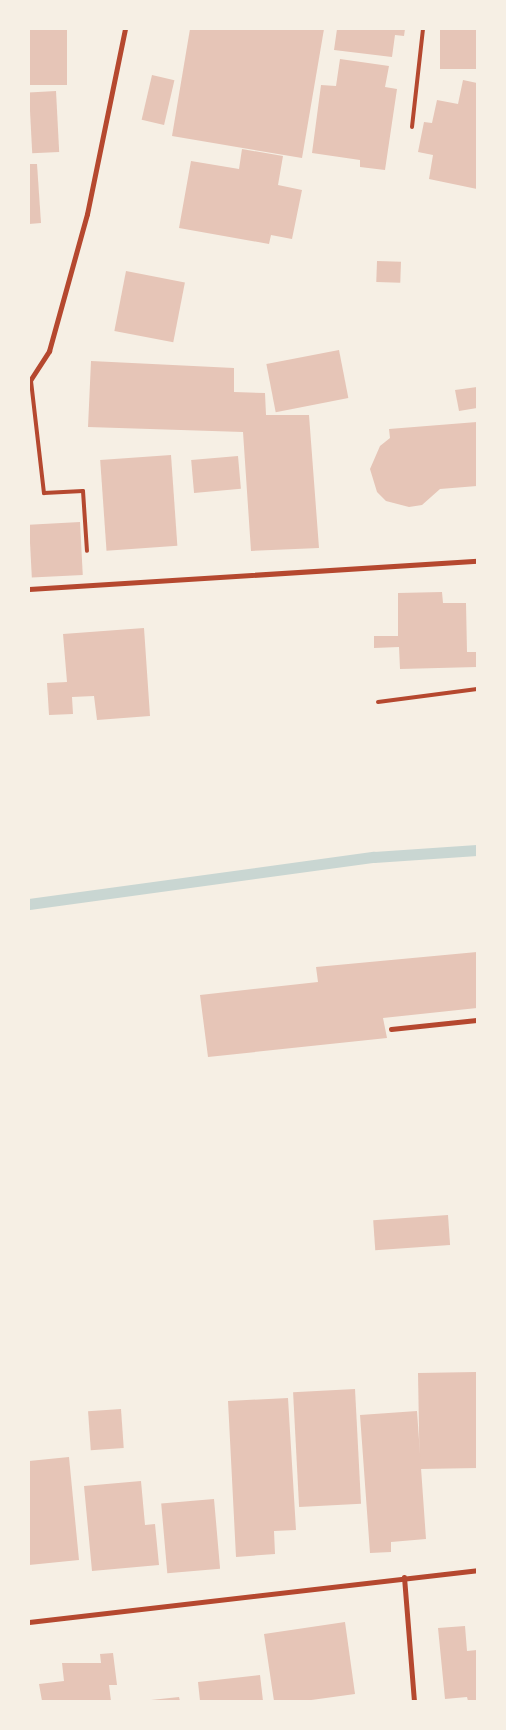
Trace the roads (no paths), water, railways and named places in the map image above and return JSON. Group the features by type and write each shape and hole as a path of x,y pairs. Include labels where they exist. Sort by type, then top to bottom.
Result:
{"street":[{"path":"30,381 49,351 87,214 125,29"},
{"path":"29,589 477,561"},
{"path":"391,1028 477,1020"},
{"path":"29,1622 477,1570"},
{"path":"404,1577 414,1701"}],"lane":[{"path":"412,127 423,29"},
{"path":"30,381 44,493 83,491 87,550"},
{"path":"378,702 477,689"}],"waterway":[{"path":"29,904 374,857 477,850"}]}
